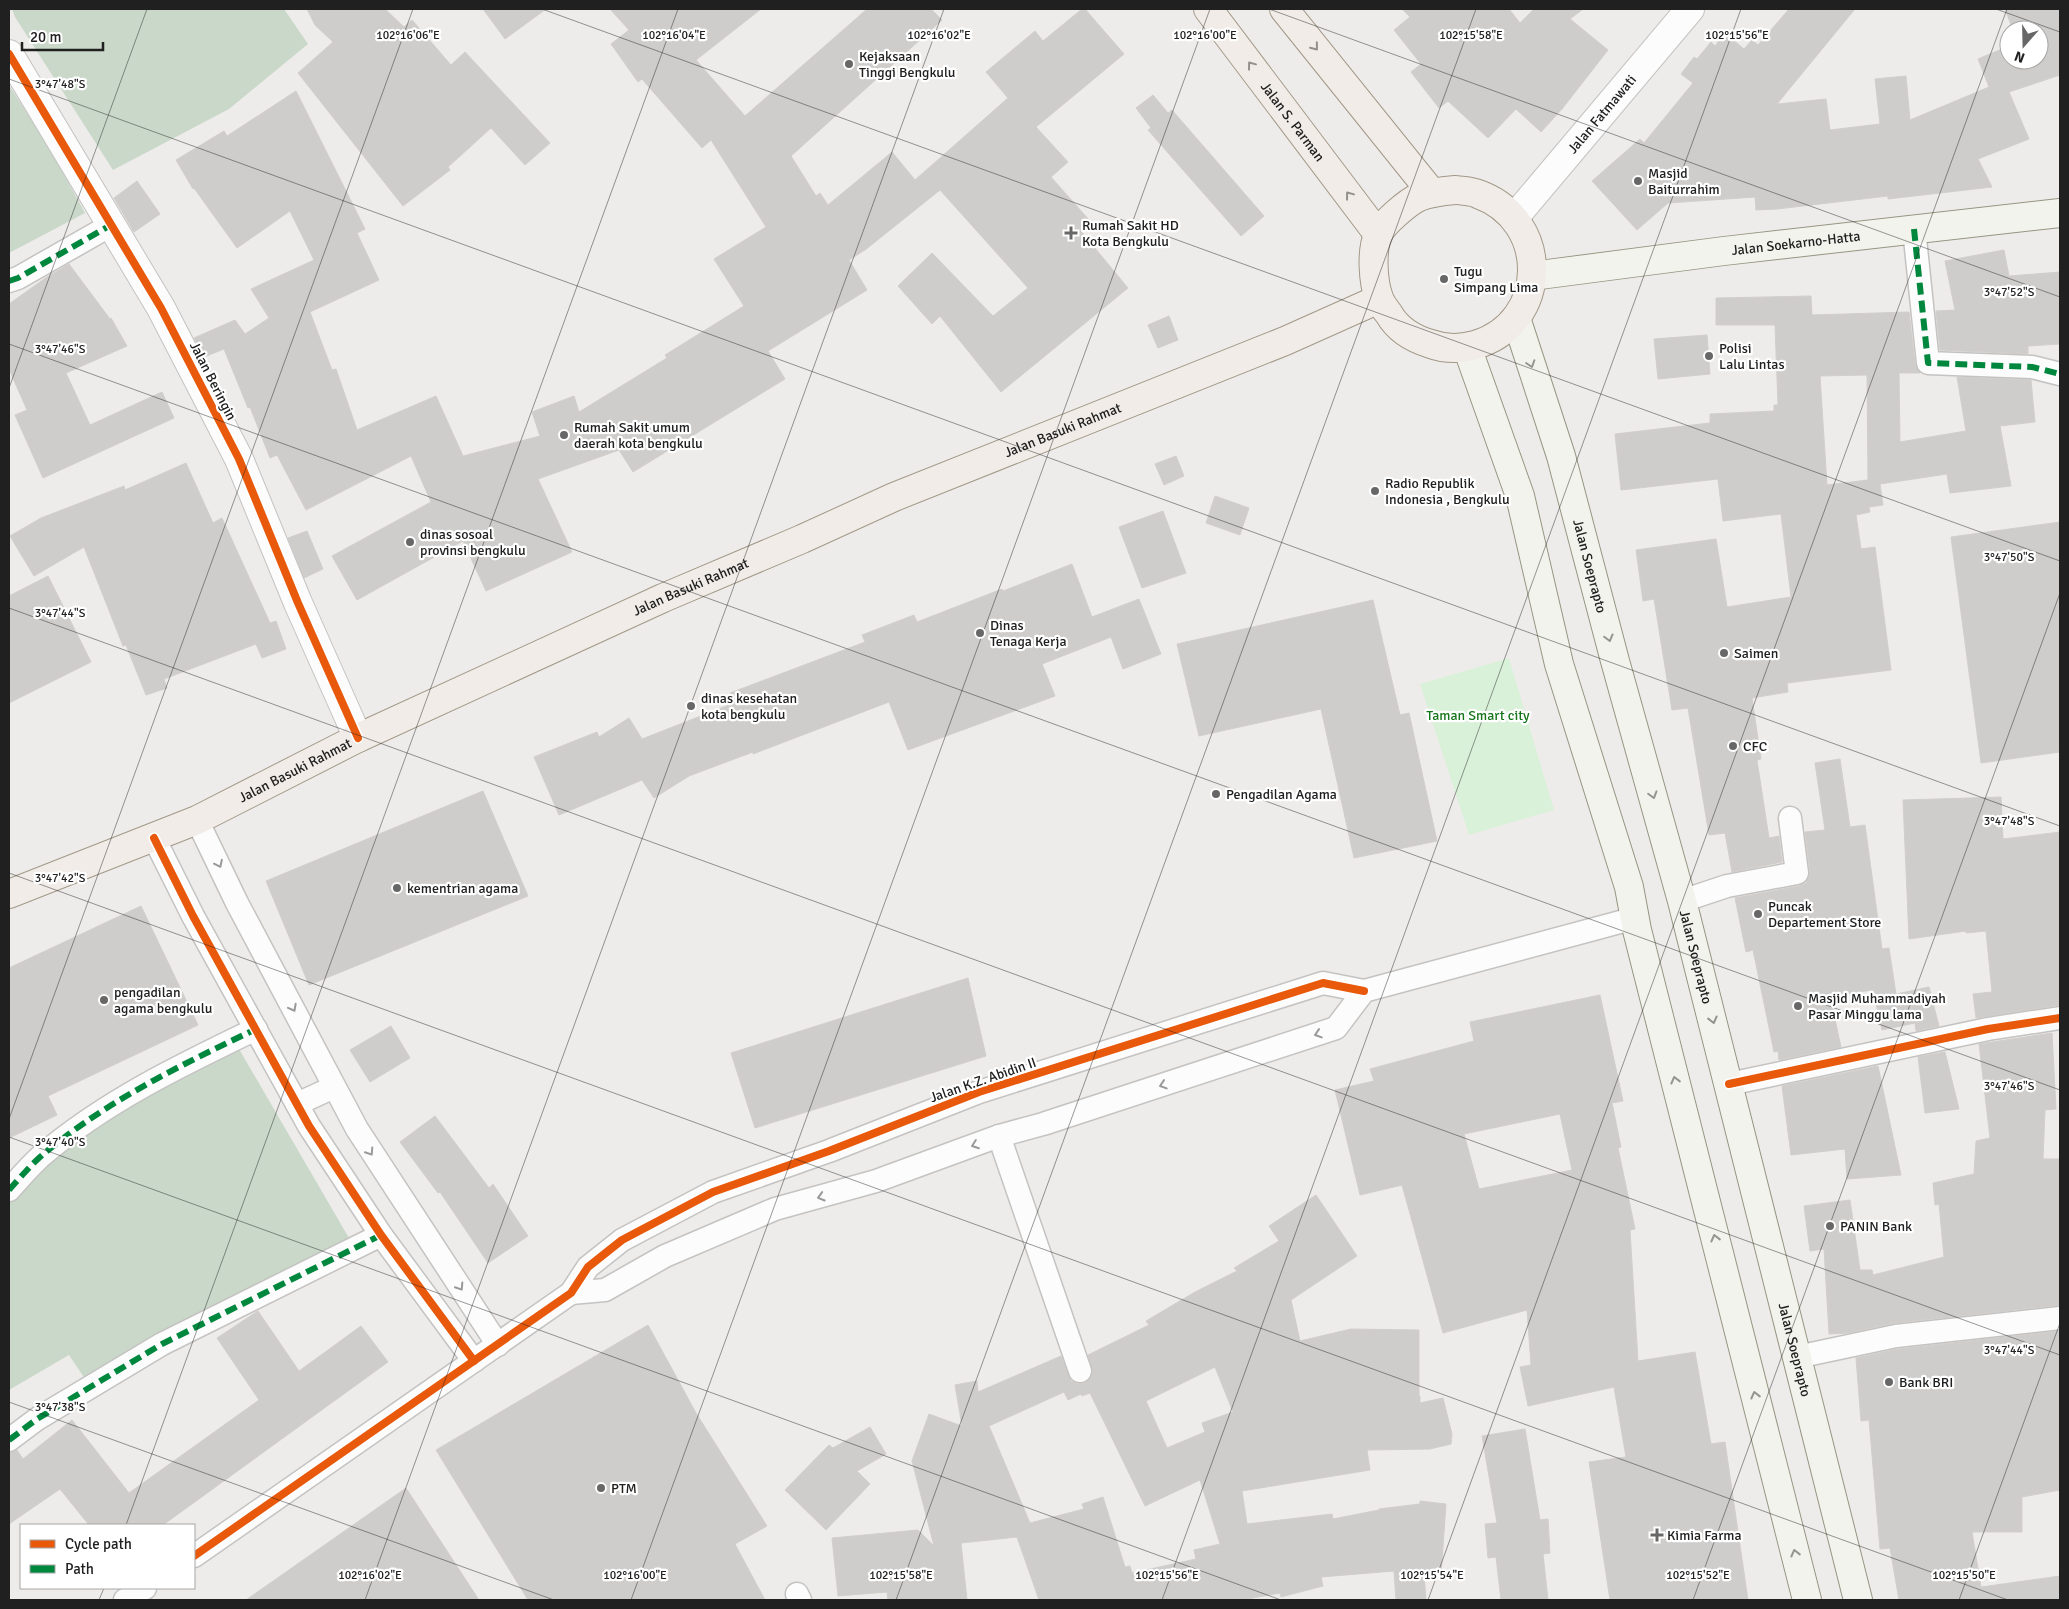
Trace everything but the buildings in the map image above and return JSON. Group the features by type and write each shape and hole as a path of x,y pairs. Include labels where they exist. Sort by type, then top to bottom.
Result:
{"main road":[{"name":"Jalan S. Parman","path":"1208,9 1378,234"},
{"path":"1284,9 1432,193"},
{"path":"1456,190 1478,194 1498,203 1514,218 1525,235 1530,248 1532,276 1527,298 1516,318 1502,332 1486,342 1467,347 1440,348 1414,339 1393,322 1379,299 1373,275 1378,234 1401,208 1418,198 1432,193 1456,190"},
{"name":"Jalan Soekarno-Hatta","path":"1532,276 2060,212"},
{"name":"Jalan Basuki Rahmat","path":"9,894 197,820 358,738 663,598 802,539 894,497 1285,341 1379,299"},
{"name":"Jalan Soeprapto","path":"1516,318 1560,456 1682,901 1858,1600"},
{"path":"1467,347 1520,496 1559,664 1629,887 1635,918 1807,1600"}],"street":[{"name":"Jalan Fatmawati","path":"1514,218 1690,9"},
{"name":"Jalan Beringin","path":"9,54 161,308 239,460 298,603 358,738"},
{"path":"9,281 18,278 111,225"},
{"path":"1914,229 1928,363 2032,367 2060,374"},
{"path":"1682,901 1727,886 1797,873 1790,818"},
{"path":"197,820 237,902 365,1144 498,1346"},
{"path":"154,838 193,916 309,1126 381,1235 474,1361"},
{"path":"195,1555 498,1346 571,1293 605,1290 665,1256 775,1209 876,1180 999,1136 1052,1121 1336,1028 1364,991 1635,918"},
{"name":"Jalan K.Z. Abidin II","path":"571,1293 588,1267 622,1240 714,1192 829,1151 979,1092 1323,983 1364,991"},
{"path":"1729,1084 1988,1029 2060,1018"},
{"path":"9,1190 40,1157 82,1124 170,1071 256,1029"},
{"path":"297,1104 334,1087"},
{"path":"999,1136 1080,1371"},
{"path":"9,1440 37,1419 162,1344 381,1235"},
{"path":"1797,1357 1896,1336 2060,1318"},
{"path":"124,1600 143,1589"}],"green space":[{"path":"12,9 284,9 308,44 229,109 113,170 15,17"},
{"path":"9,85 50,149 85,213 9,253"},
{"name":"Taman Smart city","path":"1509,658 1554,810 1469,835 1420,684"},
{"path":"232,1037 349,1238 85,1379 69,1355 9,1390 9,1186"}],"marked path":[{"path":"9,281 18,278 111,225"},
{"path":"1914,229 1928,363 2032,367 2060,374"},
{"path":"9,1190 40,1157 90,1119 144,1086 256,1029"},
{"path":"9,1440 37,1419 162,1344 381,1235"}],"cycle path":[{"path":"9,54 161,308 239,459 298,603 358,738"},
{"path":"154,838 193,916 309,1126 381,1235 474,1361"},
{"path":"195,1555 571,1293 588,1267 622,1240 713,1192 829,1151 979,1092 1323,983 1364,991"},
{"path":"1729,1084 1988,1029 2060,1018"}],"place":[{"name":"Kejaksaan Tinggi Bengkulu","path":"849,64"},
{"name":"Masjid Baiturrahim","path":"1638,181"},
{"name":"Rumah Sakit HD Kota Bengkulu","path":"1071,233"},
{"name":"Tugu Simpang Lima","path":"1444,279"},
{"name":"Polisi Lalu Lintas","path":"1709,356"},
{"name":"Rumah Sakit umum daerah kota bengkulu","path":"564,435"},
{"name":"Radio Republik Indonesia , Bengkulu","path":"1375,491"},
{"name":"dinas sosoal provinsi bengkulu","path":"410,542"},
{"name":"Dinas Tenaga Kerja","path":"980,633"},
{"name":"Saimen","path":"1724,653"},
{"name":"dinas kesehatan kota bengkulu","path":"691,706"},
{"name":"CFC","path":"1733,746"},
{"name":"Pengadilan Agama","path":"1216,794"},
{"name":"kementrian agama","path":"397,888"},
{"name":"Puncak Departement Store","path":"1758,914"},
{"name":"pengadilan agama bengkulu","path":"104,1000"},
{"name":"Masjid Muhammadiyah Pasar Minggu lama","path":"1798,1006"},
{"name":"PANIN Bank","path":"1830,1226"},
{"name":"Bank BRI","path":"1889,1382"},
{"name":"PTM","path":"601,1488"},
{"name":"Kimia Farma","path":"1657,1535"}]}
